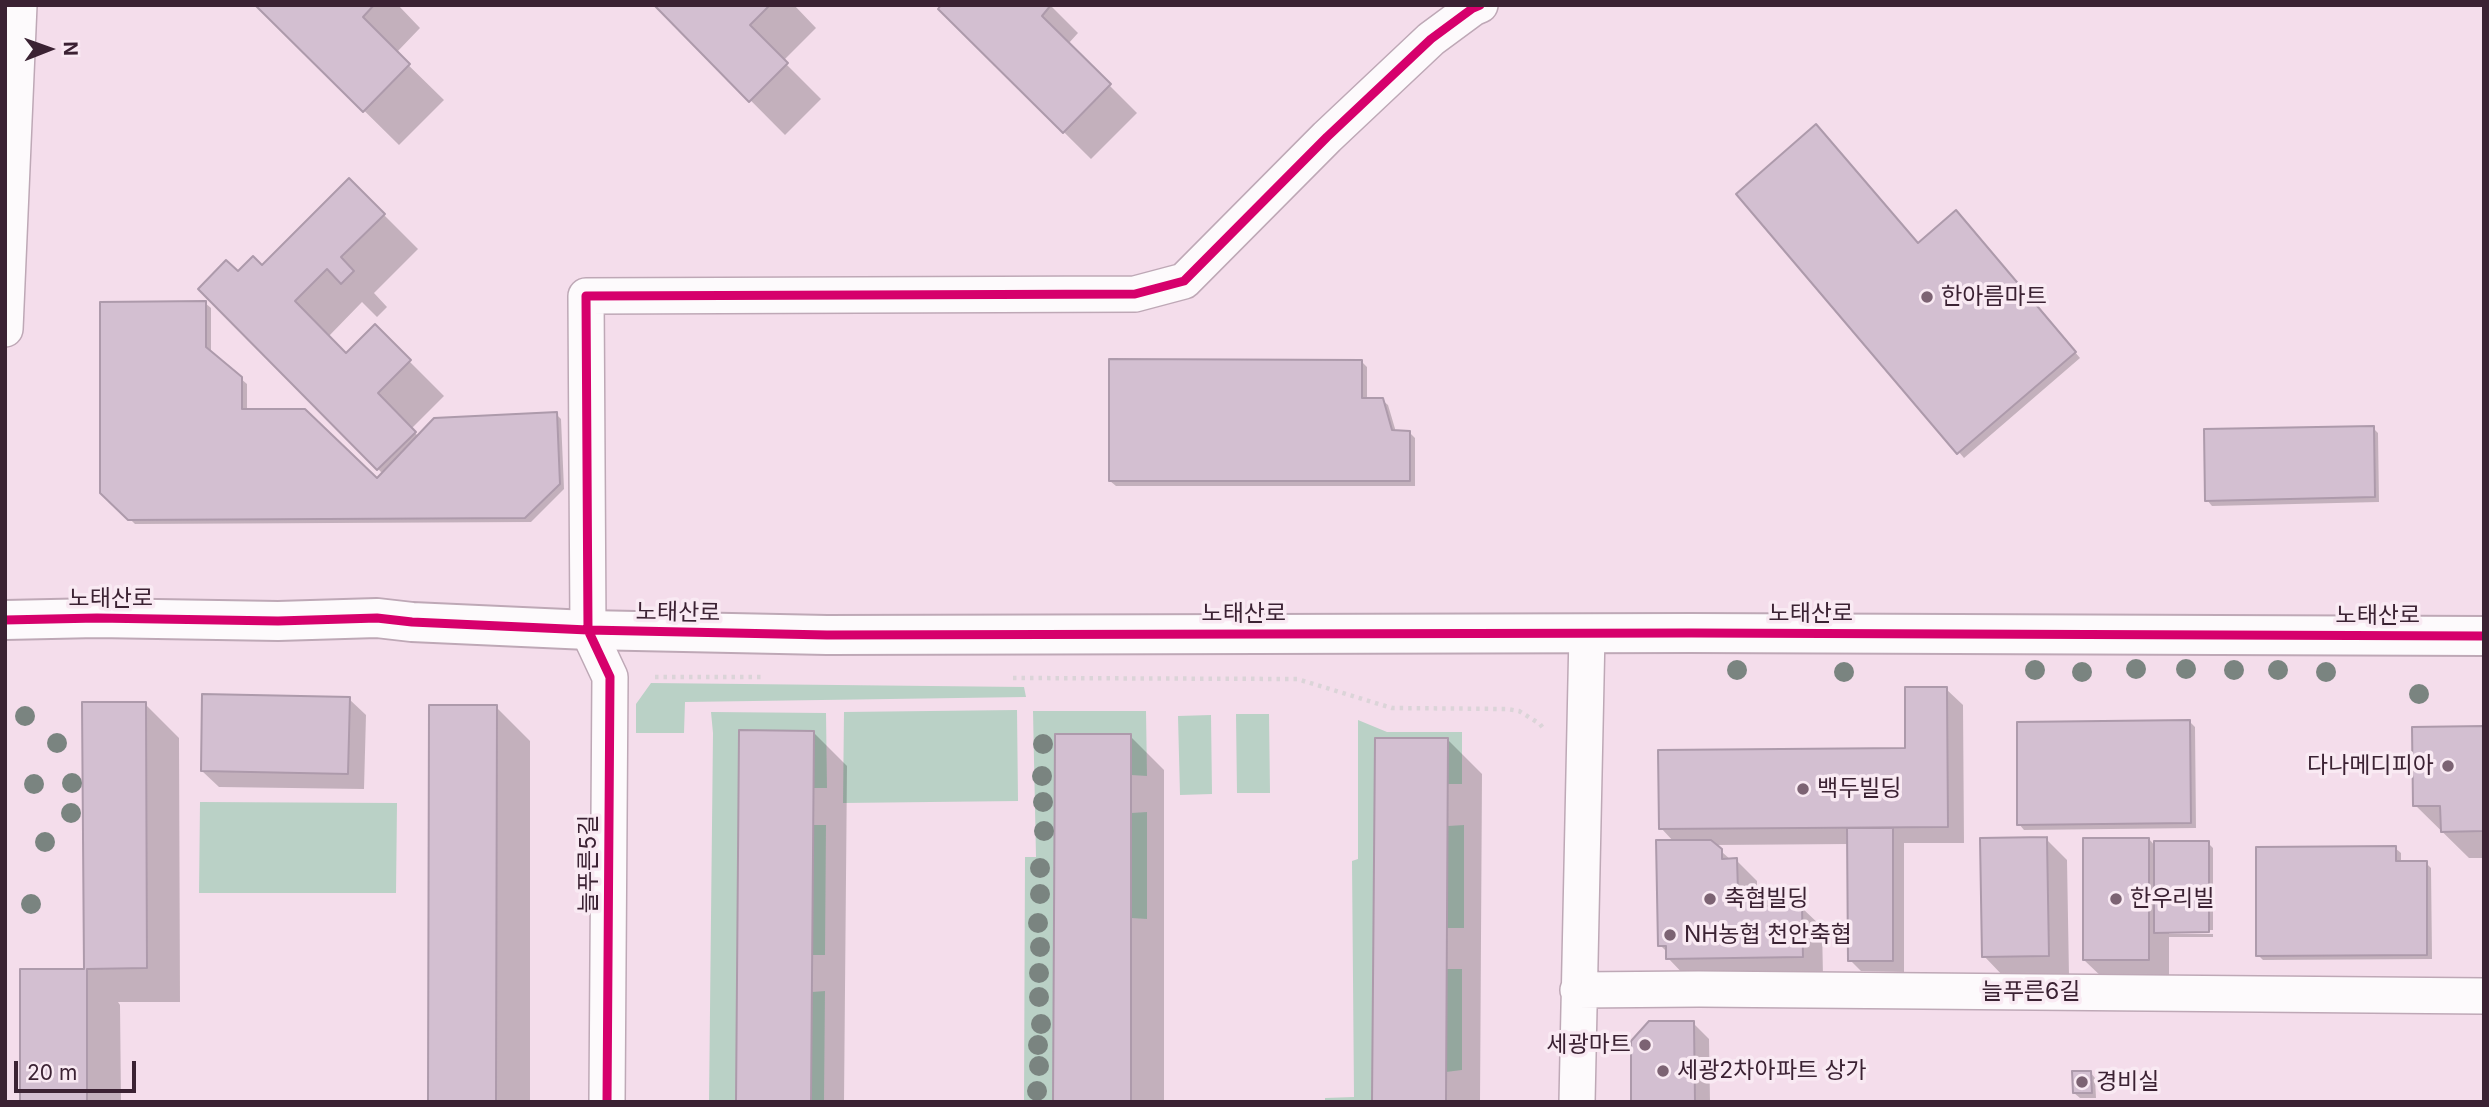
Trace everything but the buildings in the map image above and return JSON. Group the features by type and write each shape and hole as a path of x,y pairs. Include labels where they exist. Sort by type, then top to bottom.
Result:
{"street":[{"path":"5,329 19,5"},
{"path":"588,631 586,296 1135,294 1184,281 1327,137 1422,48 1480,5"},
{"name":"노태산로","path":"5,620 97,618 278,621 377,618 588,631 827,635 1587,633 2484,636"},
{"name":"늘푸른5길","path":"588,631 610,677 607,1102"},
{"path":"1577,1102 1587,633"},
{"name":"늘푸른6길","path":"1578,990 2484,996"}],"path":[{"path":"655,677 767,677"},
{"path":"1004,678 1297,679 1392,708 1519,711 1540,724 1548,734"}],"green space":[{"path":"651,683 1024,687 1026,697 685,702 684,733 636,733 636,704"},
{"path":"1017,710 1018,801 843,803 844,712"},
{"path":"1033,711 1146,711 1147,776 1131,775 1131,734 1055,734 1053,1102 1024,1102 1025,857 1036,857"},
{"path":"711,712 826,713 827,788 813,788 814,731 739,731 736,1102 709,1102 713,733"},
{"path":"1236,714 1269,714 1270,793 1237,793"},
{"path":"1211,715 1212,794 1180,795 1178,716"},
{"path":"1358,720 1387,732 1462,732 1462,784 1448,784 1448,738 1375,738 1372,1102 1325,1102 1325,1098 1354,1097 1352,861 1358,859"},
{"path":"200,802 397,803 396,893 199,893"},
{"path":"1147,812 1147,919 1131,918 1131,813"},
{"path":"813,825 826,825 825,955 812,955"},
{"path":"1464,825 1464,928 1447,928 1448,826"},
{"path":"1447,969 1462,969 1462,1070 1446,1072"},
{"path":"825,991 824,1102 811,1102 812,992"}],"cycle path":[{"path":"607,1102 610,677 588,630 586,296 1135,294 1184,281 1327,137 1431,39 1480,5"},
{"path":"5,620 97,618 278,621 377,618 588,630 827,635 1691,633 2484,636"}],"place":[{"name":"한아름마트","path":"1927,297"},
{"name":"다나메디피아","path":"2448,766"},
{"name":"백두빌딩","path":"1803,789"},
{"name":"축협빌딩","path":"1710,899"},
{"name":"한우리빌","path":"2116,899"},
{"name":"NH농협 천안축협","path":"1670,935"},
{"name":"세광마트","path":"1645,1045"},
{"name":"세광2차아파트 상가","path":"1663,1071"},
{"name":"경비실","path":"2082,1082"}]}
